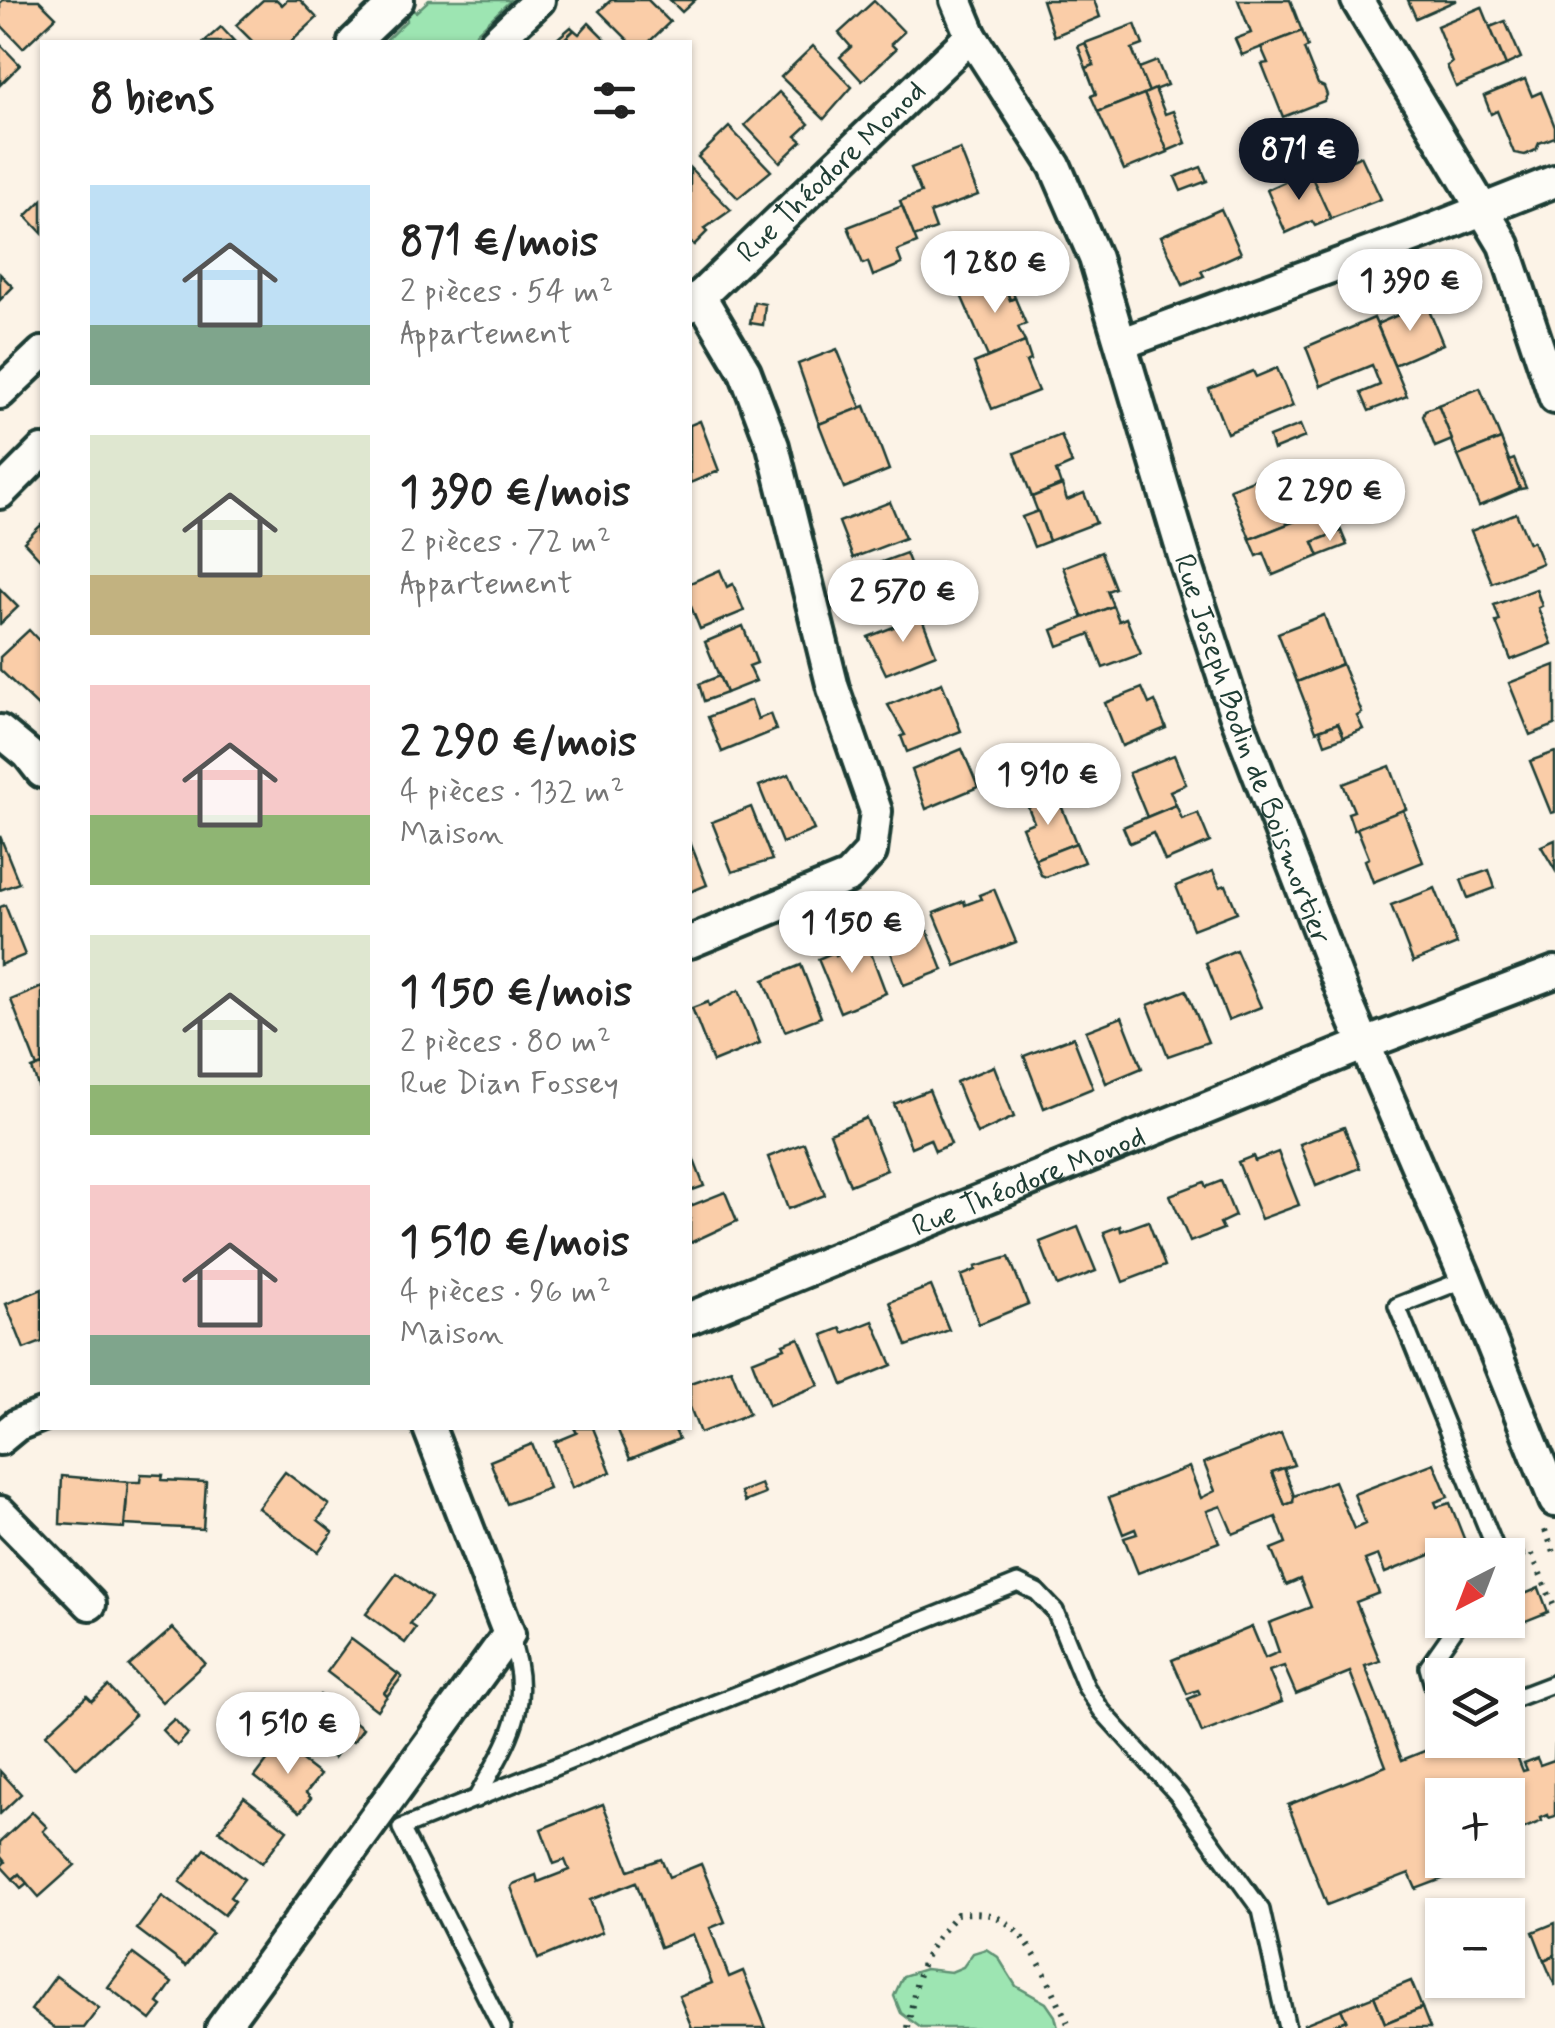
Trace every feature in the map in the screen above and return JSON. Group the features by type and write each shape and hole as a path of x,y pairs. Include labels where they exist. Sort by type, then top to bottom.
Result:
{"street":[{"path":"356,40 398,0"},
{"path":"497,40 540,0"},
{"name":"Rue Joseph Bodin de Boismortier","path":"956,0 971,36 1055,166 1096,258 1186,563 1235,713 1365,1044 1466,1279 1555,1501"},
{"path":"1357,0 1504,245 1555,398"},
{"name":"Rue Théodore Monod","path":"695,301 971,36"},
{"path":"1123,343 1555,181"},
{"path":"692,941 848,877 871,852 876,811 833,688 772,446 746,372 695,301"},
{"path":"0,394 40,355"},
{"path":"0,494 40,453"},
{"path":"0,731 40,769"},
{"name":"Rue Théodore Monod","path":"692,1317 1365,1044 1555,972"},
{"path":"0,1439 16,1425 40,1416"},
{"path":"222,2028 509,1634 430,1430"},
{"path":"0,1512 90,1604"}],"lane":[{"path":"1466,1279 1398,1306 1491,1538"},
{"path":"502,2028 402,1828 1018,1583 1037,1592 1055,1611 1086,1687 1102,1711 1177,1794 1262,1910 1287,2028"},
{"path":"476,1799 510,1736 521,1697 520,1672 509,1634"},
{"path":"1525,1694 1555,1683"}],"path":[{"path":"1525,1554 1531,1552 1554,1614"},
{"path":"908,2028 918,1969 935,1938 956,1914 980,1912 1000,1918 1026,1942 1070,2028"}],"green space":[{"path":"429,0 511,0 469,40 386,40 407,20 404,10 416,12"},
{"path":"986,1949 998,1957 1016,1986 1046,2003 1058,2028 921,2028 901,2013 894,1996 903,1976 925,1969 951,1972 963,1967 973,1953"}],"building":[{"path":"3,0 39,0 56,17 23,48 0,24"},
{"path":"263,0 277,0 282,5 287,0 300,0 317,18 293,40 251,40 236,25"},
{"path":"611,0 648,0 670,22 651,40 628,40 599,11"},
{"path":"670,0 695,0 682,12"},
{"path":"1042,0 1094,0 1100,17 1054,36"},
{"path":"1238,0 1290,0 1302,31 1242,55 1235,39 1251,33"},
{"path":"1408,0 1457,0 1416,18"},
{"path":"874,1 904,32 891,44 896,49 862,81 840,57 851,47 839,33"},
{"path":"1482,7 1506,66 1456,87 1447,66 1452,63 1437,26"},
{"path":"1505,21 1521,58 1506,65 1490,27"},
{"path":"589,23 606,40 564,40 574,30 579,34"},
{"path":"1135,24 1143,45 1132,49 1149,92 1098,112 1086,68 1094,65 1085,43"},
{"path":"221,27 233,40 206,40"},
{"path":"571,27 574,30 563,40 557,39"},
{"path":"1302,31 1308,47 1304,49 1318,84 1327,95 1324,101 1283,117 1262,64 1268,63 1261,47"},
{"path":"1085,43 1094,65 1086,68 1078,46"},
{"path":"0,44 20,65 0,85"},
{"path":"813,46 852,87 824,119 781,77"},
{"path":"1157,61 1167,85 1149,92 1139,68"},
{"path":"1525,79 1532,96 1541,92 1555,137 1539,143 1536,150 1525,155 1514,153 1497,111 1491,114 1484,96"},
{"path":"1155,89 1165,114 1173,111 1186,143 1167,151 1144,94"},
{"path":"779,92 809,124 796,136 802,141 780,162 745,125"},
{"path":"1144,94 1168,152 1124,170 1098,112"},
{"path":"729,127 771,171 738,198 698,157"},
{"path":"960,149 978,195 930,213 936,229 914,237 900,201 921,193 911,168"},
{"path":"1361,156 1381,199 1330,219 1312,178"},
{"path":"1201,167 1207,181 1181,191 1175,177"},
{"path":"692,170 731,210 704,229 707,232 694,245"},
{"path":"1309,171 1331,219 1315,226 1312,221 1286,233 1267,190"},
{"path":"40,202 40,231 26,216"},
{"path":"902,206 917,243 897,251 902,264 873,276 868,262 863,264 848,227"},
{"path":"1221,209 1241,253 1201,271 1204,276 1183,285 1161,236"},
{"path":"0,274 13,287 0,300"},
{"path":"1006,275 1015,298 1010,300 1001,277"},
{"path":"1001,277 1026,324 1018,327 1025,342 988,357 960,293"},
{"path":"754,302 765,304 763,325 750,323"},
{"path":"1426,303 1443,344 1394,365 1377,324"},
{"path":"1374,318 1407,396 1369,411 1361,393 1380,385 1372,365 1321,386 1306,347"},
{"path":"1025,342 1031,360 1026,362 1038,391 992,409 974,363"},
{"path":"837,349 861,408 819,424 798,364"},
{"path":"1277,368 1293,406 1227,433 1209,389 1253,371 1256,377"},
{"path":"1480,388 1501,439 1458,456 1438,405"},
{"path":"1438,405 1452,440 1435,447 1423,416 1425,410"},
{"path":"865,406 889,470 844,488 819,424"},
{"path":"700,421 719,471 692,482 692,424"},
{"path":"1300,425 1305,437 1273,450 1269,437"},
{"path":"1061,435 1072,464 1056,471 1061,485 1032,497 1015,453"},
{"path":"1501,439 1520,489 1479,506 1458,456"},
{"path":"1514,459 1526,488 1520,489 1509,461"},
{"path":"1268,474 1288,524 1250,539 1230,489"},
{"path":"1062,485 1067,500 1084,493 1096,523 1049,541 1032,497"},
{"path":"890,502 905,538 853,558 839,522"},
{"path":"1331,507 1341,531 1313,542 1319,556 1273,575 1264,553 1257,556 1250,539"},
{"path":"1038,511 1049,541 1034,547 1022,517"},
{"path":"1516,513 1542,563 1492,583 1471,531"},
{"path":"40,526 40,559 24,542"},
{"path":"1341,531 1347,545 1319,556 1313,542"},
{"path":"1101,552 1115,588 1107,591 1113,606 1083,618 1063,567"},
{"path":"906,553 924,599 871,621 862,587 858,590 852,573"},
{"path":"720,570 727,587 733,584 744,611 700,629 692,609 692,582"},
{"path":"0,589 18,607 0,624"},
{"path":"1536,589 1542,606 1538,608 1552,644 1511,660 1496,622 1500,621 1494,605"},
{"path":"1113,606 1119,621 1126,618 1141,654 1103,668 1090,634 1058,646 1052,630"},
{"path":"1324,615 1342,664 1297,682 1278,633"},
{"path":"921,616 936,654 886,674 868,637"},
{"path":"743,626 757,663 749,666 756,681 726,693 705,642"},
{"path":"29,630 40,642 40,708 0,670 0,657"},
{"path":"1342,664 1362,713 1357,716 1363,729 1344,737 1338,723 1316,731 1297,682"},
{"path":"1555,665 1555,725 1530,735 1509,683"},
{"path":"719,676 726,693 704,701 699,684"},
{"path":"942,683 961,731 907,752 901,736 905,735 888,705"},
{"path":"1142,688 1149,704 1155,701 1166,728 1122,746 1105,703"},
{"path":"751,700 758,719 770,714 776,730 722,752 708,717"},
{"path":"1338,723 1344,737 1325,744 1320,730"},
{"path":"962,749 978,787 926,809 912,770"},
{"path":"1555,752 1555,812 1551,813 1530,761"},
{"path":"1174,755 1186,784 1170,791 1176,805 1147,817 1129,773"},
{"path":"1390,766 1406,809 1354,830 1348,813 1354,811 1343,784"},
{"path":"789,774 814,830 782,843 759,786"},
{"path":"1057,795 1076,843 1035,859 1022,827 1034,822 1028,807"},
{"path":"1176,805 1182,819 1198,813 1210,842 1165,861 1153,833 1130,843 1123,827"},
{"path":"751,807 772,860 732,872 712,822"},
{"path":"1403,810 1423,862 1373,882 1357,828"},
{"path":"0,836 19,883 0,890"},
{"path":"1555,840 1555,870 1541,846"},
{"path":"1076,843 1084,862 1046,877 1041,875 1035,859"},
{"path":"692,847 707,885 692,891"},
{"path":"1489,870 1495,888 1468,898 1461,880"},
{"path":"1213,871 1220,887 1226,885 1237,912 1193,929 1176,886"},
{"path":"1435,888 1457,944 1413,962 1391,905"},
{"path":"994,889 1016,942 956,966 934,913 981,899 979,895"},
{"path":"5,905 25,955 0,965 0,907"},
{"path":"922,917 943,970 904,985 884,935"},
{"path":"866,940 886,993 840,1012 818,959 834,952 836,956"},
{"path":"1236,950 1261,1007 1228,1020 1206,963"},
{"path":"801,965 821,1017 785,1031 764,980"},
{"path":"40,988 40,1066 37,1067 11,1000"},
{"path":"739,990 760,1043 713,1062 692,1008 708,1002 709,1006"},
{"path":"1186,990 1208,1042 1168,1056 1148,1005"},
{"path":"1122,1017 1142,1068 1106,1083 1086,1031"},
{"path":"1073,1037 1093,1088 1044,1108 1024,1056"},
{"path":"40,1066 40,1091 32,1069"},
{"path":"994,1066 1014,1117 977,1134 956,1082"},
{"path":"929,1090 951,1144 935,1151 930,1139 911,1147 894,1104"},
{"path":"866,1118 887,1170 850,1185 830,1133"},
{"path":"1344,1127 1360,1168 1316,1186 1300,1144"},
{"path":"804,1143 825,1195 788,1209 768,1157"},
{"path":"1278,1152 1299,1205 1261,1219 1238,1162 1253,1156 1255,1161"},
{"path":"692,1155 704,1186 692,1190"},
{"path":"1221,1181 1235,1216 1220,1223 1223,1229 1190,1242 1170,1195 1204,1182 1206,1187"},
{"path":"725,1192 737,1221 692,1242 692,1205"},
{"path":"1148,1221 1165,1266 1123,1282 1104,1232 1120,1226 1121,1231"},
{"path":"1078,1227 1096,1271 1057,1286 1040,1242"},
{"path":"1009,1257 1028,1304 979,1324 961,1276 976,1270 975,1267"},
{"path":"931,1286 949,1330 907,1346 890,1302"},
{"path":"40,1290 40,1343 24,1349 6,1304"},
{"path":"873,1321 892,1365 843,1385 823,1335 841,1328 843,1333"},
{"path":"799,1338 819,1385 769,1405 752,1361"},
{"path":"731,1369 749,1414 700,1433 692,1412 692,1382"},
{"path":"575,1430 594,1430 611,1472 572,1488 555,1442 577,1433"},
{"path":"618,1430 675,1430 679,1439 630,1459"},
{"path":"1281,1433 1294,1465 1272,1472 1285,1505 1293,1502 1291,1497 1334,1481 1354,1529 1365,1524 1354,1494 1434,1463 1448,1497 1435,1502 1437,1507 1450,1503 1464,1538 1425,1538 1425,1557 1385,1573 1378,1555 1365,1560 1379,1593 1356,1602 1380,1661 1365,1666 1402,1760 1425,1751 1425,1758 1518,1758 1523,1771 1527,1770 1524,1763 1537,1758 1540,1765 1554,1760 1555,1743 1555,1816 1548,1815 1525,1828 1525,1778 1425,1778 1425,1878 1445,1878 1416,1889 1409,1873 1327,1905 1288,1805 1386,1766 1350,1672 1296,1694 1284,1666 1269,1671 1282,1702 1202,1733 1188,1699 1200,1694 1198,1690 1187,1694 1172,1660 1252,1627 1265,1658 1279,1652 1269,1623 1311,1607 1300,1579 1286,1585 1271,1549 1286,1543 1276,1517 1233,1534 1221,1506 1207,1511 1219,1542 1138,1573 1124,1538 1137,1534 1135,1529 1123,1534 1109,1498 1189,1467 1201,1498 1215,1491 1204,1463"},
{"path":"532,1444 549,1488 507,1504 490,1461"},
{"path":"1284,1468 1294,1496 1293,1502 1285,1505 1272,1472"},
{"path":"285,1472 329,1505 318,1520 333,1532 318,1552 258,1508"},
{"path":"141,1474 163,1475 162,1480 206,1482 203,1529 125,1525 128,1482 140,1482"},
{"path":"62,1476 128,1482 124,1528 60,1524"},
{"path":"761,1484 765,1494 745,1502 741,1492"},
{"path":"397,1573 431,1598 410,1624 416,1628 405,1643 366,1614"},
{"path":"1539,1588 1548,1612 1525,1621 1525,1594"},
{"path":"173,1628 205,1663 162,1702 129,1666"},
{"path":"351,1639 398,1674 377,1710 327,1672"},
{"path":"398,1674 402,1677 387,1696 384,1693"},
{"path":"108,1686 135,1715 77,1768 46,1734 87,1696 92,1701"},
{"path":"320,1695 363,1728 353,1742 348,1739 334,1758 295,1728"},
{"path":"174,1719 188,1734 177,1746 162,1730"},
{"path":"280,1744 320,1775 306,1793 311,1798 300,1812 255,1777"},
{"path":"0,1771 21,1794 0,1814"},
{"path":"244,1797 287,1830 262,1863 219,1831"},
{"path":"603,1804 629,1870 661,1859 669,1877 701,1864 725,1922 710,1928 729,1977 743,1971 766,2028 692,2028 679,1996 712,1983 693,1934 660,1947 636,1882 590,1900 602,1932 538,1959 511,1887 536,1875 538,1882 569,1870 565,1860 554,1864 541,1829"},
{"path":"32,1812 47,1827 43,1831 75,1865 39,1897 19,1874 13,1879 1,1866 5,1862 0,1856 0,1842"},
{"path":"205,1849 244,1879 230,1897 235,1901 224,1915 180,1882"},
{"path":"19,1874 27,1883 21,1888 13,1879"},
{"path":"162,1896 212,1933 186,1966 137,1929"},
{"path":"1555,1923 1555,1955 1544,1960 1533,1932"},
{"path":"133,1954 172,1983 151,2020 108,1987"},
{"path":"1555,1955 1555,1986 1544,1960"},
{"path":"56,1976 99,2008 84,2028 55,2028 31,2010"},
{"path":"1411,1981 1422,2008 1385,2023 1374,1996"},
{"path":"1374,1996 1385,2023 1422,2008 1430,2028 1326,2028 1346,2020 1341,2009"},
{"path":"1341,2009 1346,2020 1326,2028 1305,2028 1304,2024"}]}
